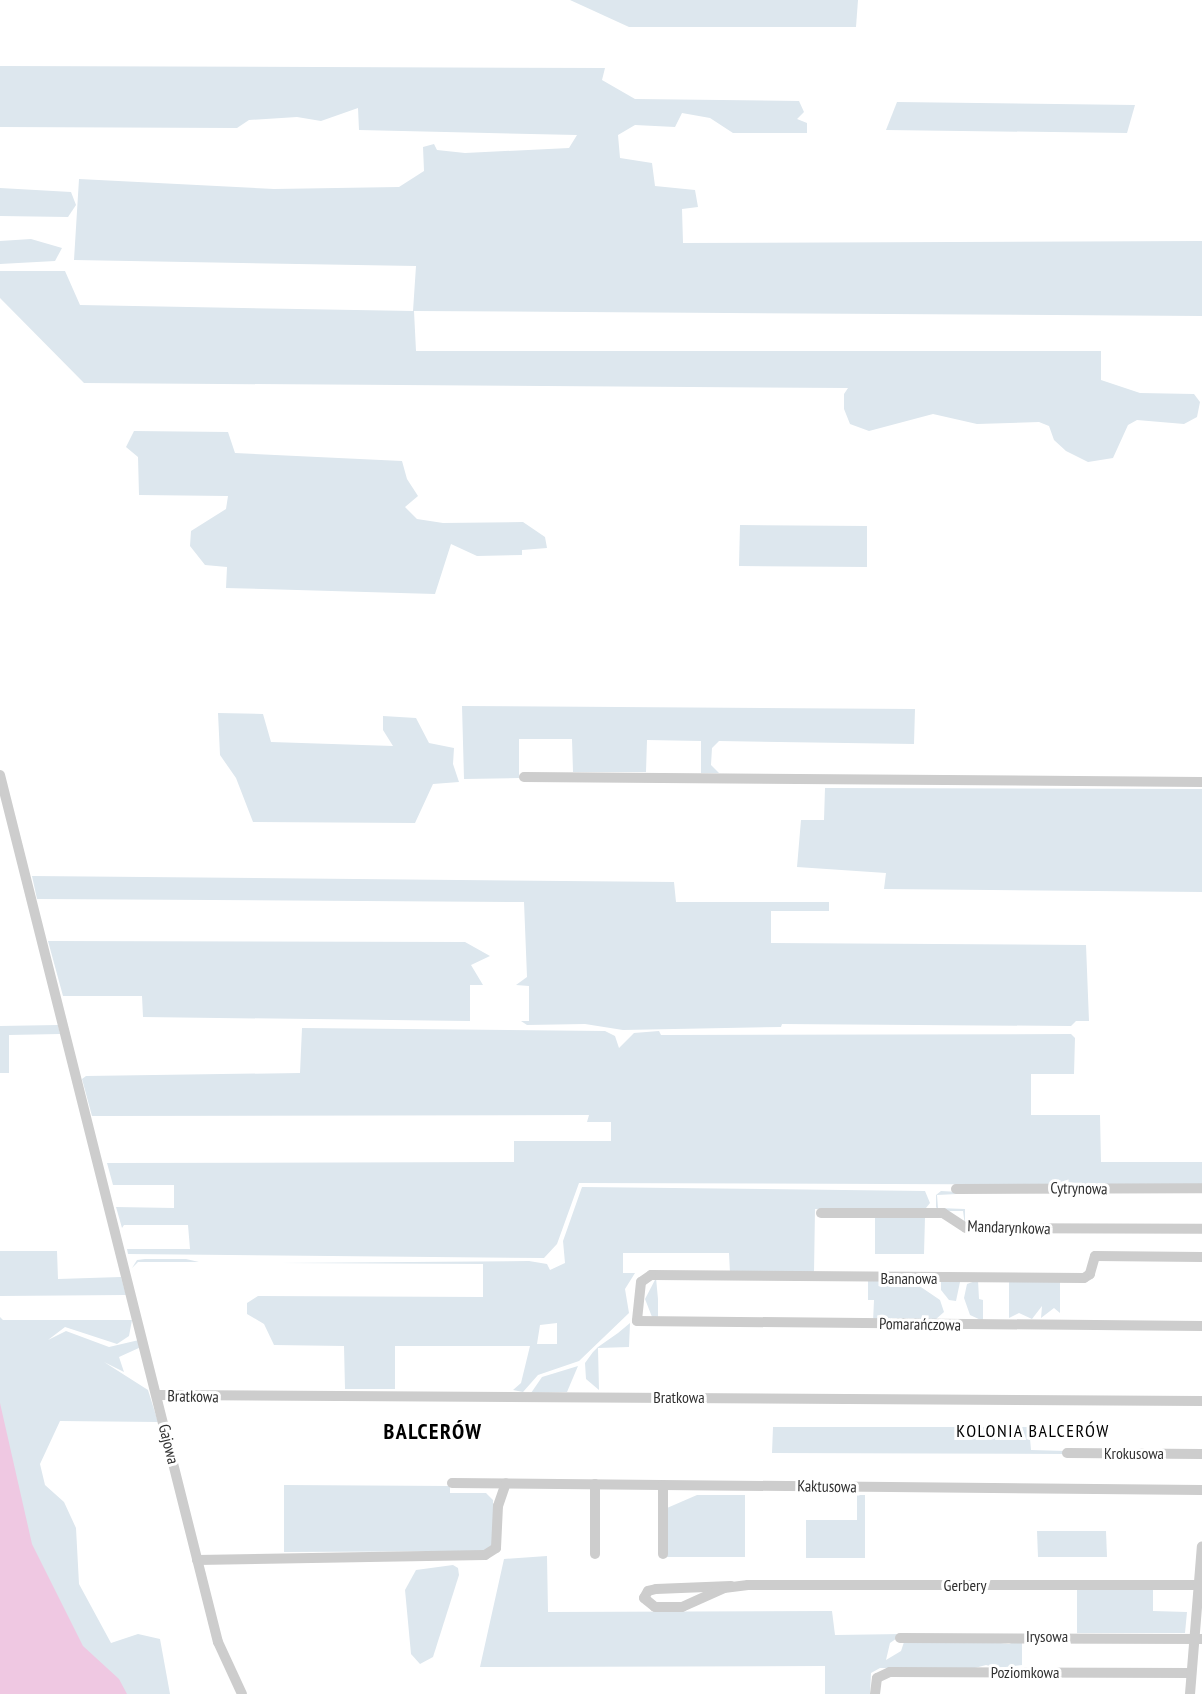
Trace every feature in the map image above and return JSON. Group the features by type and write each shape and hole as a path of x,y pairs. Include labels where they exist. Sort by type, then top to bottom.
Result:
{"street":[{"name":"Gajowa","path":"0,776 218,1642 242,1694"},
{"path":"524,777 1202,782"},
{"name":"Cytrynowa","path":"956,1189 1202,1188"},
{"name":"Mandarynkowa","path":"821,1213 943,1213 966,1228 1202,1229"},
{"name":"Bananowa","path":"637,1321 641,1282 651,1275 1084,1278 1090,1274 1095,1256 1202,1257"},
{"name":"Pomarańczowa","path":"637,1321 1202,1326"},
{"name":"Bratkowa","path":"157,1395 1202,1401"},
{"name":"Krokusowa","path":"1067,1453 1202,1454"},
{"name":"Kaktusowa","path":"452,1483 1202,1490"},
{"path":"197,1560 485,1555 496,1548 498,1506 506,1483"},
{"path":"595,1484 595,1554"},
{"path":"663,1485 663,1554"},
{"path":"1190,1694 1191,1673 1198,1638 1202,1546"},
{"name":"Gerbery","path":"709,1593 654,1589 644,1598 650,1605 673,1608 729,1586 1199,1585"},
{"name":"Irysowa","path":"900,1638 1198,1638"},
{"name":"Poziomkowa","path":"875,1694 877,1678 890,1672 1191,1673"}],"shaded area":[{"path":"570,0 858,0 856,27 629,27"},
{"path":"0,66 605,68 602,80 635,99 799,101 804,112 797,119 807,123 807,133 733,133 710,118 682,113 675,127 635,125 618,135 620,158 652,163 655,186 695,190 698,207 682,209 683,243 1202,241 1202,316 414,311 416,351 1101,351 1101,380 1140,393 1194,394 1200,402 1197,417 1184,424 1137,420 1128,425 1113,458 1088,462 1066,451 1054,440 1049,426 1039,422 977,424 933,414 869,431 850,424 844,409 844,394 848,388 84,383 0,298 0,271 65,271 80,305 413,311 416,266 74,260 79,179 274,189 399,187 424,171 423,147 434,144 437,150 465,153 569,148 577,135 359,130 358,108 321,121 297,117 249,120 237,128 0,127"},
{"path":"897,102 1135,105 1127,133 886,130"},
{"path":"0,188 71,192 76,205 68,217 0,216"},
{"path":"31,239 62,248 55,261 0,264 0,241"},
{"path":"134,431 228,432 235,453 402,461 407,479 418,496 405,507 417,519 443,523 523,522 545,537 547,548 522,550 522,555 477,556 451,544 435,594 226,588 227,567 205,565 190,546 191,531 226,509 228,496 139,495 138,457 126,447"},
{"path":"740,525 867,526 867,567 739,566"},
{"path":"462,706 915,709 914,744 719,741 712,748 711,765 719,773 701,773 701,741 647,740 646,772 573,772 572,739 519,739 519,778 464,779"},
{"path":"218,713 263,714 271,742 393,746 383,730 383,716 416,718 429,743 454,748 453,764 459,782 433,784 415,823 253,822 236,778 220,755"},
{"path":"825,788 1202,789 1202,892 884,889 886,873 797,867 801,820 824,820"},
{"path":"32,876 674,882 676,902 829,902 829,911 771,911 771,943 1086,945 1089,1021 1076,1021 1071,1026 782,1024 781,1027 623,1030 585,1024 527,1025 521,1021 529,1021 529,986 516,985 527,977 524,902 37,899"},
{"path":"48,941 465,942 490,956 471,965 483,985 470,985 470,1021 143,1017 142,996 63,996"},
{"path":"58,1025 60,1034 9,1035 9,1073 0,1073 0,1026"},
{"path":"302,1028 605,1031 615,1036 619,1048 634,1033 659,1031 661,1035 1071,1034 1075,1038 1074,1074 1031,1074 1031,1115 1100,1115 1101,1162 1202,1162 1202,1185 579,1183 557,1244 544,1258 128,1254 127,1249 190,1249 188,1225 124,1225 122,1228 116,1207 174,1208 174,1185 113,1185 107,1163 514,1162 514,1141 611,1141 611,1122 587,1122 589,1115 92,1116 82,1079 86,1076 300,1073"},
{"path":"582,1187 925,1191 930,1203 926,1208 815,1209 814,1274 730,1273 729,1253 623,1253 623,1273 635,1273 625,1289 629,1313 579,1361 538,1375 523,1392 513,1390 521,1383 530,1346 395,1346 395,1389 345,1389 344,1346 274,1345 264,1324 247,1314 247,1303 258,1296 483,1297 483,1264 279,1263 529,1261 547,1264 550,1270 565,1263 563,1241","holes":["557,1323 557,1344 537,1344 540,1325"]},
{"path":"941,1191 977,1193 937,1195 938,1208 965,1209 965,1226 963,1211 938,1210 936,1195"},
{"path":"875,1217 925,1217 924,1254 875,1254"},
{"path":"0,1251 57,1251 58,1279 121,1277 126,1295 0,1296"},
{"path":"186,1259 199,1262 138,1262 132,1268 137,1260"},
{"path":"656,1278 658,1320 652,1317 645,1299"},
{"path":"868,1279 915,1283 940,1300 944,1312 935,1320 873,1322 874,1300 868,1300"},
{"path":"978,1280 979,1299 983,1300 983,1321 970,1315 964,1298 967,1284"},
{"path":"1009,1280 1060,1280 1060,1313 1054,1308 1041,1318 1042,1306 1032,1319 1019,1313 1009,1318"},
{"path":"941,1282 960,1282 956,1301 949,1300 941,1290"},
{"path":"0,1317 3,1320 132,1320 129,1336 117,1344 65,1327 48,1340 66,1331 109,1347 139,1340 141,1347 119,1357 124,1372 104,1362 148,1390 158,1422 60,1421 40,1464 45,1485 64,1502 76,1528 79,1584 111,1643 138,1634 160,1639 170,1694 0,1694"},
{"path":"630,1323 629,1347 598,1348 599,1390 586,1379 585,1363 598,1347"},
{"path":"578,1366 567,1392 531,1393 542,1377"},
{"path":"0,1403 32,1544 83,1646 119,1679 127,1694 0,1694"},
{"path":"773,1427 1029,1427 1031,1450 1066,1451 1066,1454 772,1453"},
{"path":"284,1485 450,1486 450,1493 486,1493 493,1500 493,1544 485,1551 284,1552"},
{"path":"697,1495 745,1495 745,1557 667,1557 667,1508"},
{"path":"857,1495 865,1495 865,1558 806,1558 806,1520 857,1520"},
{"path":"1037,1531 1106,1531 1107,1557 1038,1557"},
{"path":"547,1556 548,1612 832,1611 835,1635 903,1634 890,1643 886,1660 901,1651 904,1642 983,1641 1009,1644 1022,1639 1022,1665 997,1668 986,1665 971,1669 880,1668 871,1673 870,1694 825,1694 825,1666 480,1667 504,1559"},
{"path":"453,1565 458,1568 459,1575 433,1657 420,1664 411,1654 405,1590 416,1570"},
{"path":"1153,1586 1153,1611 1187,1612 1185,1633 1077,1633 1077,1587"}],"district":[{"name":"KOLONIA BALCERÓW","path":"1033,1431"},
{"name":"BALCERÓW","path":"433,1432"}]}
